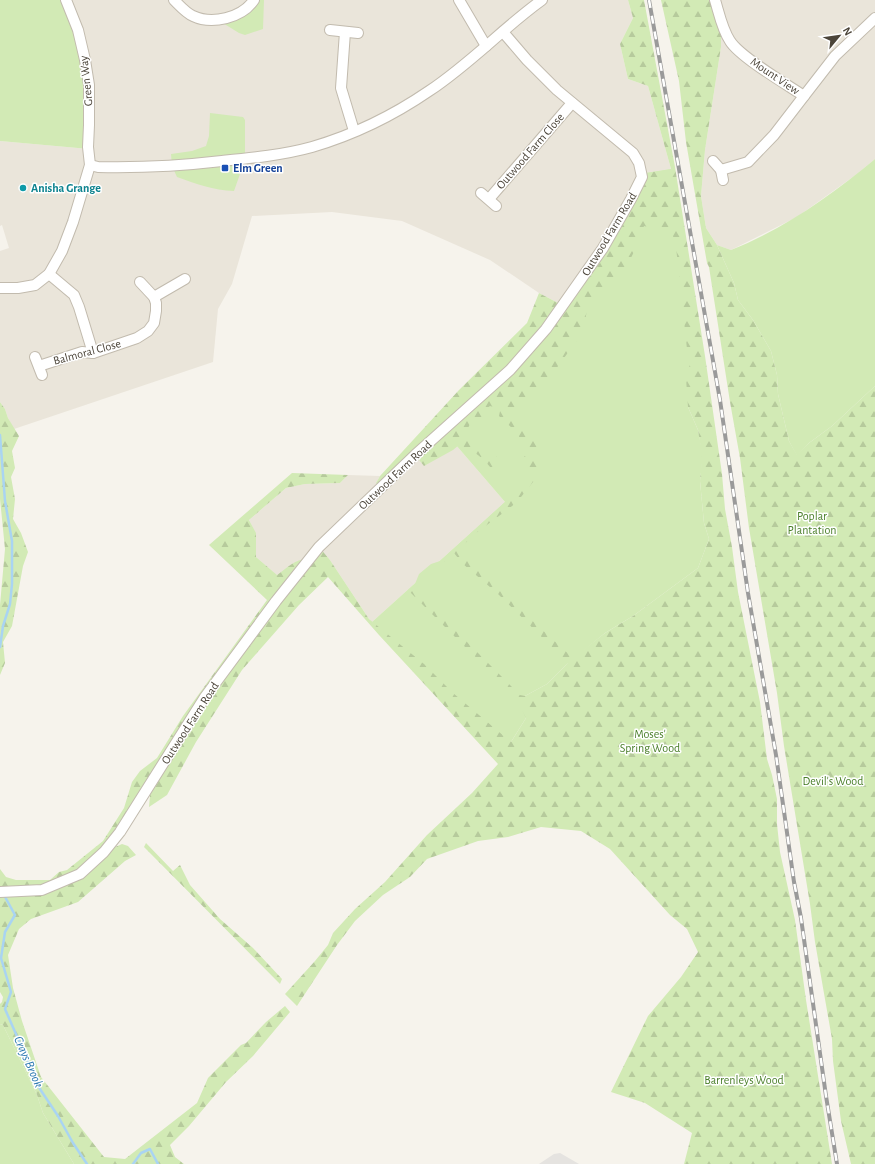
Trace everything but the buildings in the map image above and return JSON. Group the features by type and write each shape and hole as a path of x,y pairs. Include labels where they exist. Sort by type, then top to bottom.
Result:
{"street":[{"name":"Green Way","path":"66,0 78,30 89,85 88,147 90,165"},
{"path":"174,0 184,10 194,16 218,20 242,11 254,0"},
{"path":"460,0 482,49"},
{"path":"0,288 18,288 35,285 49,274 62,250 73,222 90,165 98,167 157,168 240,160 312,147 390,115 428,92 463,67 482,49 542,0"},
{"name":"Mount View","path":"713,161 722,175 748,162 774,135 804,96 742,54 730,42 725,32 715,0"},
{"path":"804,96 835,56 875,18"},
{"path":"330,30 358,33"},
{"path":"345,32 341,88 354,131"},
{"name":"Outwood Farm Road","path":"4,891 42,890 80,874 104,852 120,832 205,697 276,601 319,547 363,504 510,370 546,329 561,309 603,248 616,226 642,176 640,163 633,153 572,103 534,68 503,32"},
{"name":"Outwood Farm Close","path":"489,199 572,103"},
{"path":"49,274 74,295 94,353"},
{"path":"140,282 154,297 185,279"},
{"name":"Balmoral Close","path":"39,366 82,352 94,353 137,338 148,331 154,322 156,303 154,297"}],"shaded area":[{"path":"66,0 628,0 633,18 620,44 628,79 648,86 671,169 646,173 610,248 562,305 539,293 490,260 402,221 332,212 252,216 232,284 218,309 213,362 14,429 5,409 0,402 0,251 9,248 2,225 0,226 0,141 89,149"},
{"path":"714,0 875,0 875,159 857,174 797,217 731,250 717,245 706,228 701,196 705,150 721,47"},
{"path":"443,430 505,502 372,622 330,560 321,550 288,585 256,557 256,534 249,520 286,488 305,484 340,483 348,475 380,476 376,483"},
{"path":"560,1153 579,1164 539,1164 554,1154"}],"green space":[{"path":"0,0 66,0 85,60 89,149 0,141"},
{"path":"254,0 264,0 263,29 245,35 218,20"},
{"path":"628,0 644,0 675,167 705,356 722,474 725,509 738,592 760,702 767,759 777,799 777,824 780,852 795,920 832,1164 684,1164 692,1133 645,1103 611,1092 648,1016 681,977 698,952 687,929 670,915 610,849 581,831 541,827 508,837 478,841 427,859 410,877 383,895 355,921 337,945 297,1006 285,994 315,961 328,945 333,933 355,909 385,882 427,835 472,793 498,764 379,635 328,577 299,605 242,670 196,742 167,795 149,807 151,784 111,844 79,873 42,888 0,891 0,869 6,877 16,880 50,880 59,872 67,870 103,841 124,808 132,782 140,771 157,758 183,716 267,600 209,545 292,473 348,475 340,483 305,484 286,488 249,520 256,533 256,557 277,575 300,560 309,559 319,547 330,560 369,619 424,664 453,693 511,742 526,718 519,703 486,667 408,590 415,584 419,574 431,564 440,561 505,502 528,478 528,466 523,459 529,449 513,429 499,416 500,411 497,408 490,406 487,408 482,417 470,424 466,432 471,439 480,440 485,447 502,461 502,469 495,473 479,456 459,445 453,450 424,466 415,455 546,329 566,312 610,248 646,173 671,169 648,86 628,79 620,44 633,18","holes":["644,226 664,231 673,236 676,247 687,349 691,361 686,378 688,407 698,430 702,455 700,481 704,523 709,539 698,568 633,616 605,633 573,658 457,551 476,533 517,502 533,482 539,471 534,455 537,447 532,438 518,425 513,411 534,399 583,332 587,310 620,279 636,248","454,553 463,564 497,593 568,663 547,684 525,696 520,695 415,590 416,586"]},
{"path":"661,0 711,0 721,33 721,47 705,150 701,196 706,228 717,245 734,283 738,300 753,320 771,351 777,375 778,394 789,441 797,455 809,443 832,426 875,386 875,1164 851,1164 841,1121 833,1061 832,1039 815,942 777,693 749,528 740,458 709,267 707,263 686,142 679,81"},
{"path":"210,113 243,117 245,120 245,159 240,160 240,174 234,191 212,188 177,177 172,166 171,154 192,151 206,146 209,136"},
{"path":"875,159 875,386 832,426 809,443 797,456 789,441 778,394 777,375 771,351 753,320 738,300 734,283 717,245 731,250 770,232 825,198"},
{"path":"671,169 701,370 688,407 698,430 703,455 700,481 704,523 709,539 698,568 633,616 605,633 566,665 547,684 525,696 526,718 506,750 372,622 505,502 443,430 561,309 610,248 646,173"},
{"path":"539,293 562,305 509,369 379,486 376,483 380,476 459,390 527,323"},
{"path":"0,402 19,436 12,451 15,468 11,477 15,499 13,519 21,533 28,552 23,566 12,626 3,642 5,663 0,675 0,605 5,549 0,499"},
{"path":"146,843 173,871 180,865 190,885 220,919 253,948 282,979 280,984 144,847"},
{"path":"122,844 128,846 136,855 125,861 78,902 31,919 19,929 8,955 13,988 22,1021 41,1077 104,1157 125,1159 197,1103 208,1078 241,1045 246,1043 266,1022 285,1006 290,1012 253,1056 226,1082 189,1126 170,1145 175,1157 184,1164 74,1164 43,1113 37,1095 3,1025 0,1024 0,1004 3,997 0,992 0,897 42,890 80,874 104,852"},
{"path":"0,1024 3,1025 37,1095 43,1113 74,1164 0,1164"}],"waterway":[{"name":"Crays Brook","path":"0,435 5,501 12,541 12,584 10,604 3,626 0,647"},
{"name":"Crays Brook","path":"4,895 15,915 5,932 1,958 11,992 5,1009 40,1089 87,1164"},
{"name":"Crays Brook","path":"133,1164 141,1153 150,1149 158,1164"}],"railway":[{"path":"649,0 720,400 748,593 776,755 794,882 801,918 837,1164"}],"place":[{"name":"Elm Green","path":"225,168"},
{"name":"Anisha Grange","path":"23,188"}],"park label":[{"name":"Poplar Plantation","path":"812,523"},
{"name":"Moses' Spring Wood","path":"650,741"},
{"name":"Devil's Wood","path":"833,781"},
{"name":"Barrenleys Wood","path":"744,1080"}]}
